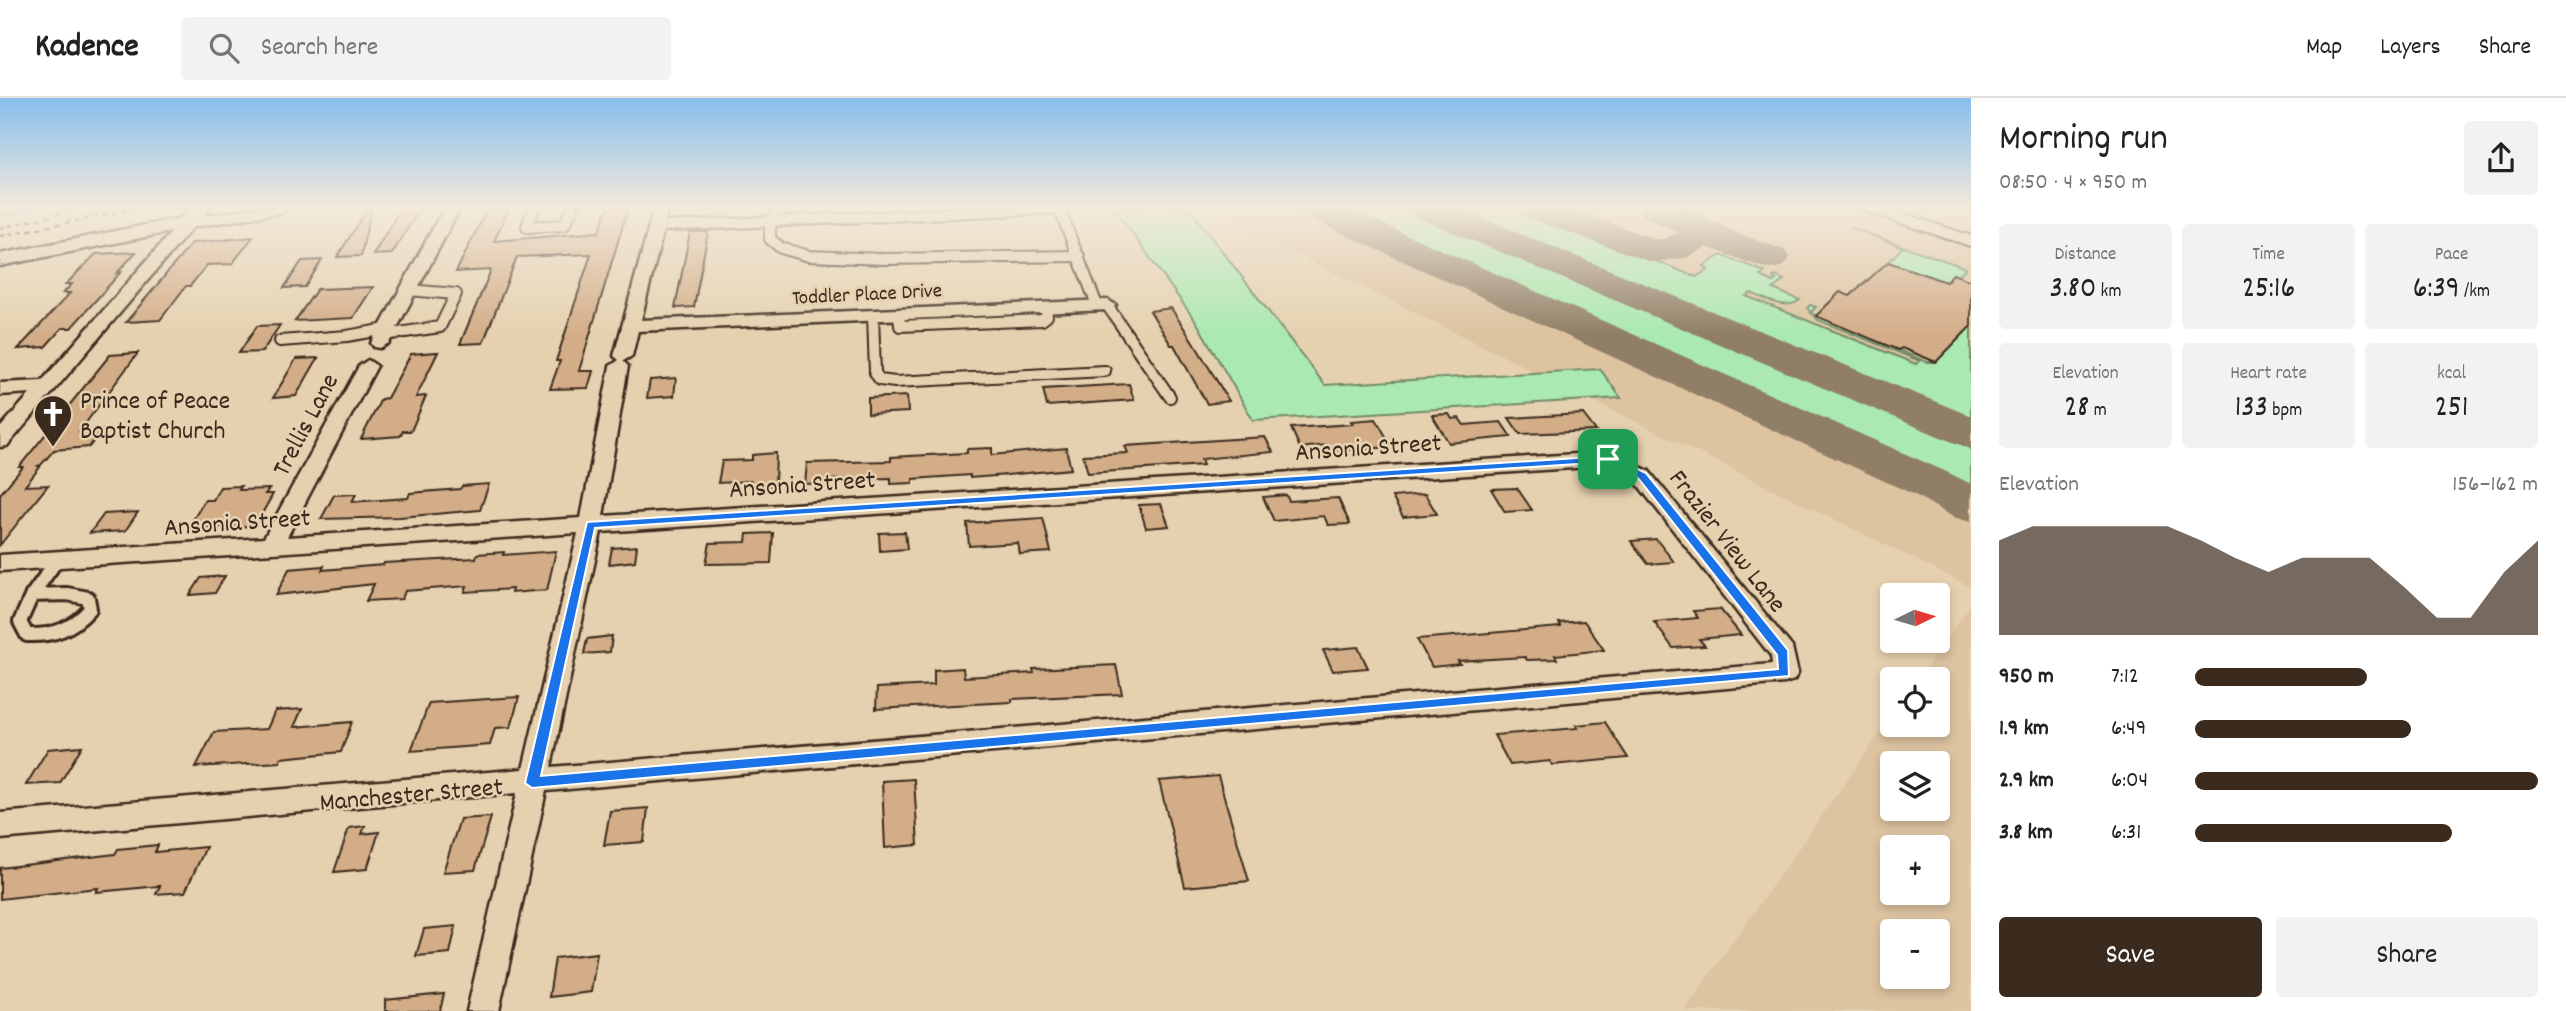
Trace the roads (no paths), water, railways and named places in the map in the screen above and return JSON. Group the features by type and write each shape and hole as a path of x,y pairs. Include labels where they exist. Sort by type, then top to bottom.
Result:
{"street":[{"path":"0,260 40,251"},
{"path":"0,440 163,251"},
{"path":"384,336 429,251"},
{"path":"482,1011 591,525 621,361 650,251"},
{"name":"Toddler Place Drive","path":"630,326 1102,305"},
{"name":"Trellis Lane","path":"270,547 368,366"},
{"path":"0,389 47,386"},
{"name":"Ansonia Street","path":"0,563 1608,459"},
{"name":"Frazier View Lane","path":"1608,459 1642,476 1783,654 1785,673"},
{"name":"Manchester Street","path":"0,827 1785,673"}],"lane":[{"path":"783,251 806,256 869,255 884,259 1079,256"},
{"path":"1077,251 1102,305 1170,397"},
{"path":"281,341 384,336 440,327 456,294 408,290"},
{"path":"873,315 875,373 880,380 895,382 1105,371"},
{"path":"32,595 78,595 88,598 90,608 80,622 47,636 27,635 20,622 32,595 57,560"}],"place":[{"name":"Prince of Peace Baptist Church","path":"53,448"}]}
